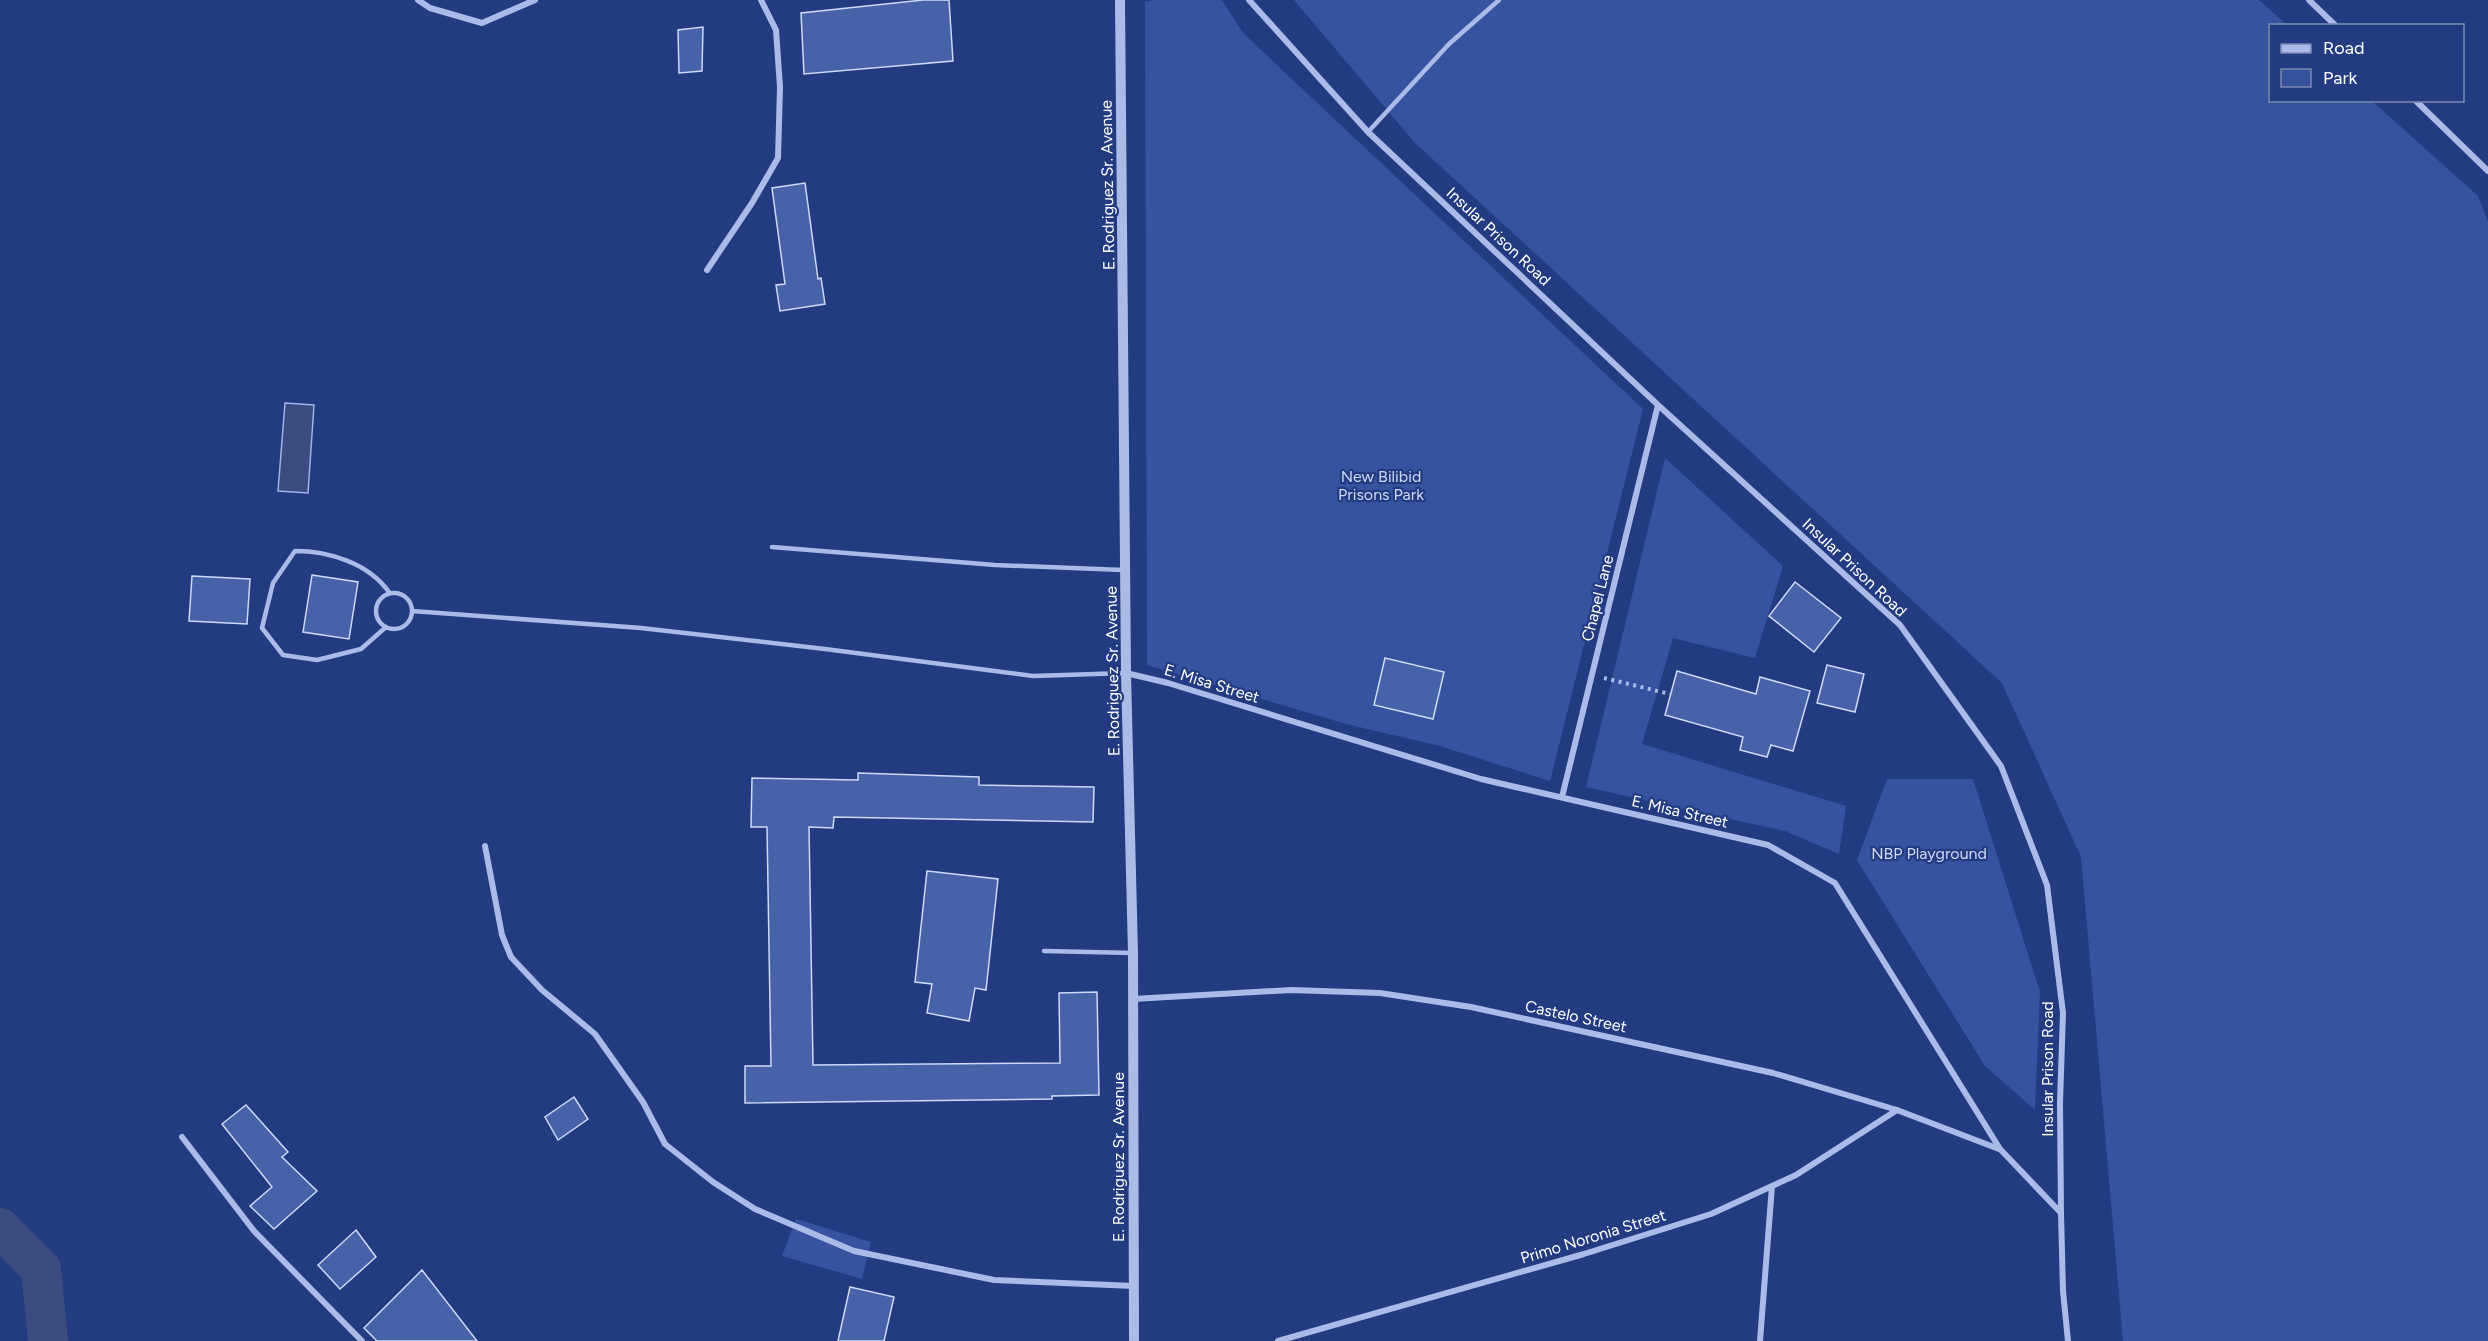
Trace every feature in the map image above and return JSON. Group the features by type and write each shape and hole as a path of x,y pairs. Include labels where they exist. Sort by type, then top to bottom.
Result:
{"street":[{"path":"418,0 430,8 482,23 535,0"},
{"path":"517,8 519,0"},
{"path":"707,270 752,203 778,158 780,87 776,30 761,0"},
{"name":"E. Rodriguez Sr. Avenue","path":"1120,0 1126,673 1133,953 1134,1341"},
{"name":"Insular Prison Road","path":"1249,0 1368,132 1658,405 1900,625 2001,766 2047,885 2063,1013 2060,1103 2061,1213 2063,1291 2068,1341"},
{"path":"2309,0 2334,24"},
{"path":"2417,102 2488,171"},
{"name":"Chapel Lane","path":"1562,797 1658,405"},
{"name":"E. Misa Street","path":"1126,673 1168,683 1481,779 1768,845 1835,884 2000,1149 2061,1213"},
{"path":"485,846 502,935 511,957 542,990 595,1034 643,1102 665,1144 713,1182 754,1209 854,1251 994,1280 1134,1286"},
{"name":"Castelo Street","path":"1133,999 1291,990 1380,993 1460,1005 1773,1073 1897,1110 2000,1149"},
{"name":"Primo Noronia Street","path":"1278,1341 1584,1254 1711,1214 1796,1175 1897,1110"},
{"path":"182,1137 254,1231 362,1341"},
{"path":"1760,1341 1772,1186"}],"lane":[{"path":"1368,132 1449,44 1499,0"},
{"path":"772,547 995,565 1126,570"},
{"path":"386,627 361,649 317,660 283,655 262,628 273,583 295,551 315,551 356,564 380,581 389,592 405,596 412,611 408,622 398,629 386,627 376,616 377,602 389,592"},
{"path":"412,611 641,628 1033,676 1126,673"},
{"path":"1044,951 1133,953"}],"path":[{"path":"1592,675 1670,694"}],"green space":[{"name":"New Bilibid Prisons Park","path":"1222,0 1243,33 1643,409 1550,781 1440,746 1346,724 1147,665 1145,2"},
{"path":"1294,0 2259,0 2286,24 2269,24 2269,102 2373,102 2478,196 2488,221 2488,1341 2123,1341 2081,857 2002,683 1415,143"},
{"path":"1665,458 1783,566 1755,658 1673,638 1642,744 1846,806 1839,854 1785,831 1586,787"},
{"name":"NBP Playground","path":"1887,779 1973,779 2040,992 2035,1110 1985,1066 1857,860"},
{"path":"796,1219 871,1242 862,1279 782,1256"}],"shaded area":[{"path":"285,403 314,405 308,493 278,491"}],"building":[{"path":"923,0 949,0 953,61 804,74 801,13"},
{"path":"703,27 702,71 679,73 678,30"},
{"path":"805,183 818,279 821,278 825,304 780,311 776,285 785,284 772,188"},
{"path":"312,575 358,582 349,639 303,632"},
{"path":"192,576 250,579 247,624 189,621"},
{"path":"1795,582 1841,618 1814,652 1769,616"},
{"path":"1385,658 1444,672 1433,719 1374,705"},
{"path":"1827,665 1864,674 1855,712 1817,703"},
{"path":"1677,671 1756,694 1760,677 1810,691 1793,751 1771,745 1767,757 1740,750 1743,737 1665,715"},
{"path":"858,773 979,777 979,785 1094,787 1093,822 834,817 833,828 809,827 813,1065 1060,1063 1059,993 1097,992 1099,1095 1052,1096 1052,1099 745,1103 745,1066 771,1066 767,827 751,827 752,778 858,780"},
{"path":"927,871 998,879 986,990 975,988 969,1021 927,1013 932,984 915,982"},
{"path":"574,1097 588,1119 558,1140 545,1117"},
{"path":"246,1105 288,1152 282,1157 317,1191 274,1229 250,1206 272,1187 222,1124"},
{"path":"356,1230 376,1257 340,1289 318,1265"},
{"path":"422,1270 477,1341 377,1341 364,1328"},
{"path":"850,1287 894,1297 884,1341 838,1341"}],"waterway":[{"path":"0,1228 41,1269 48,1341"}]}
